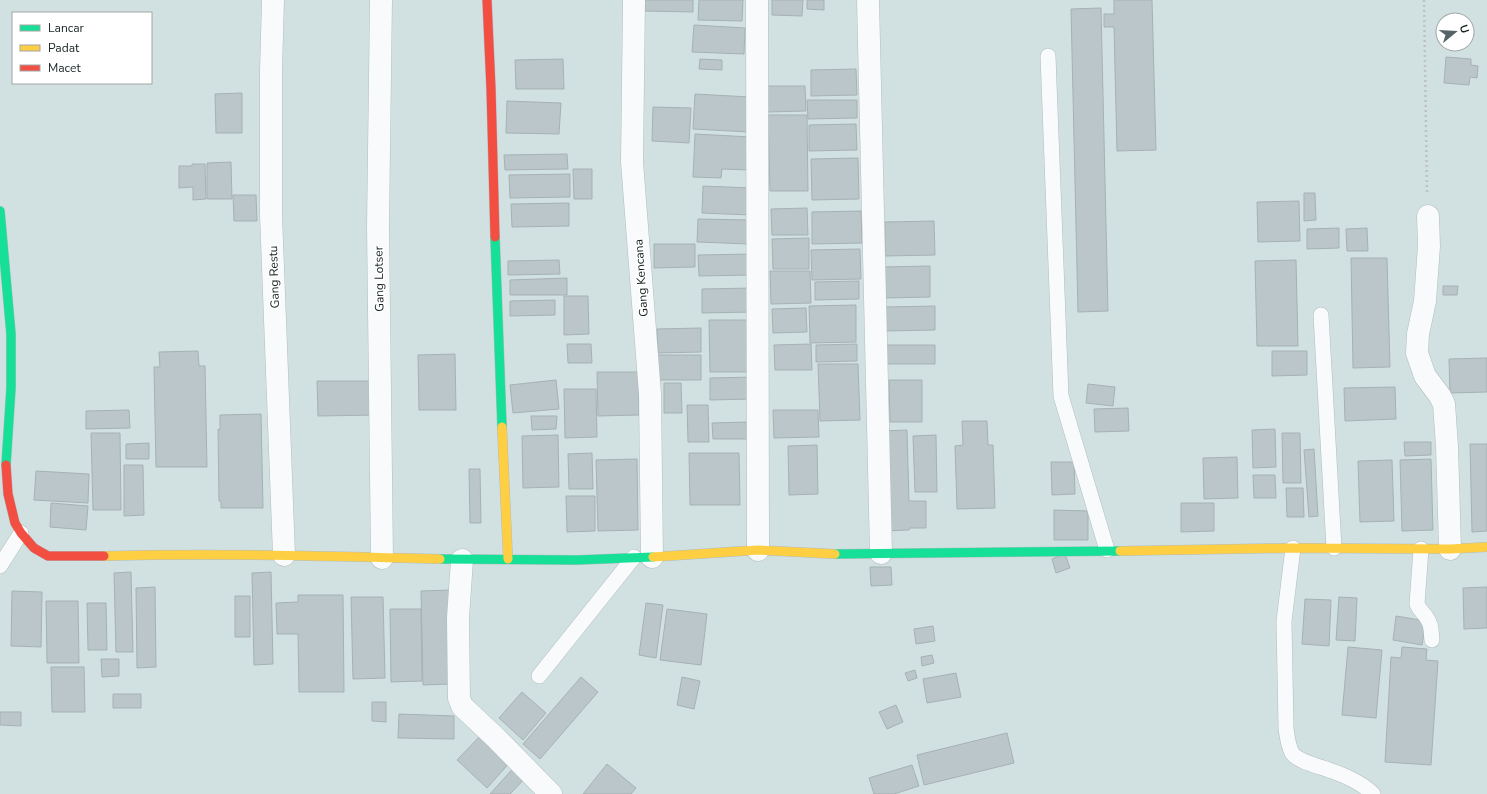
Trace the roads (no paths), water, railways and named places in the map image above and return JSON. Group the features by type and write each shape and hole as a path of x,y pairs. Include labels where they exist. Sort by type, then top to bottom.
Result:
{"main road":[{"path":"486,0 491,89 496,269 508,559"},
{"path":"0,211 10,388 6,463 10,505 15,523 21,533 34,548 48,556 80,558 172,554 284,555 462,560 577,560 758,550 830,554 1293,548 1450,549 1487,547"}],"street":[{"name":"Gang Restu","path":"273,0 271,71 271,215 284,555"},
{"name":"Gang Lotser","path":"381,0 378,227 382,558"},
{"name":"Gang Kencana","path":"634,0 632,162 650,394 643,557"},
{"path":"757,0 758,550"},
{"path":"868,0 881,553"},
{"path":"1428,216 1429,246 1425,301 1418,334 1417,353 1425,376 1444,404 1447,446 1450,549"},
{"path":"462,560 458,618 459,698 462,706 551,794"}],"lane":[{"path":"1048,56 1061,396 1107,550"},
{"path":"1321,316 1334,548"},
{"path":"0,566 21,533"},
{"path":"1293,548 1284,621 1287,741 1293,754 1307,762 1332,771 1366,788 1372,794"},
{"path":"1421,549 1416,604 1419,611 1428,619 1432,640"},
{"path":"539,676 643,557"}]}
